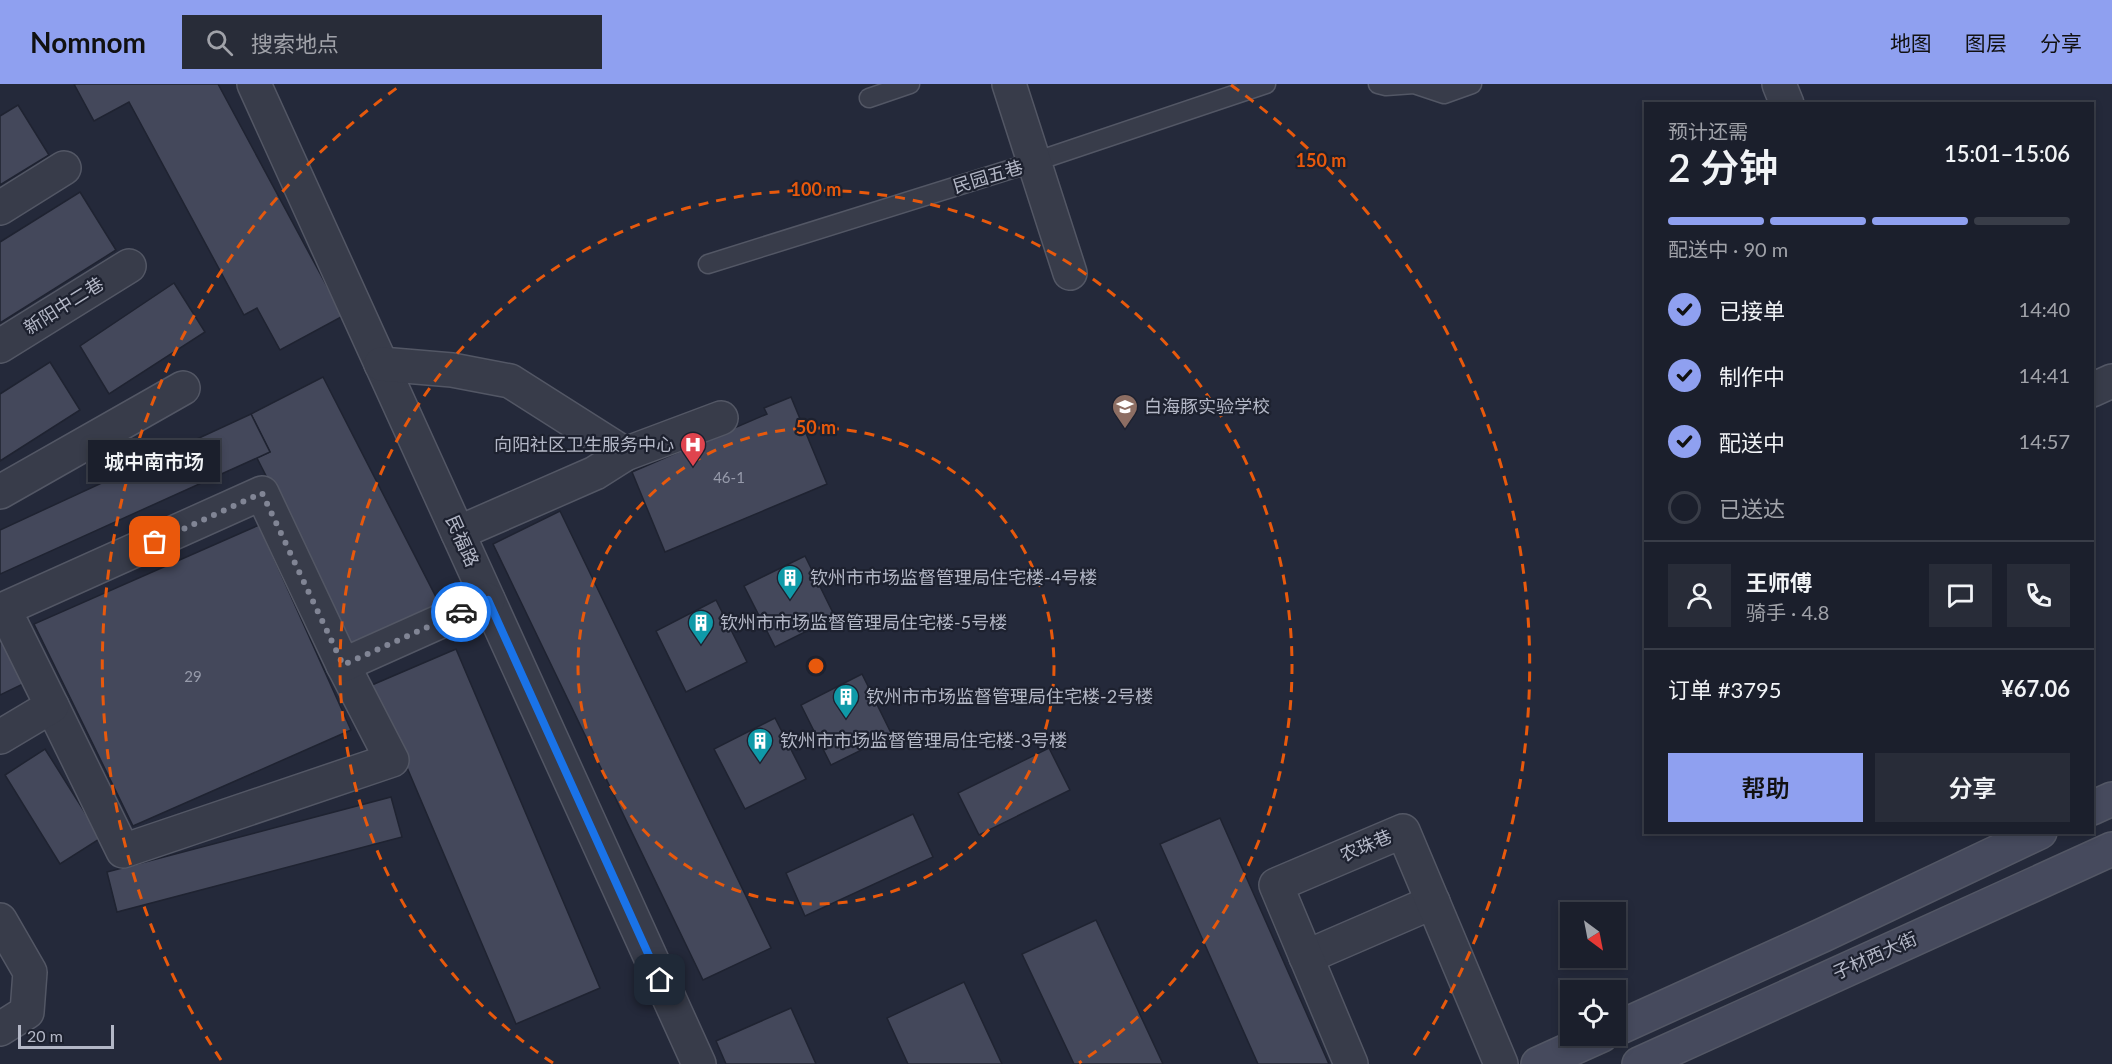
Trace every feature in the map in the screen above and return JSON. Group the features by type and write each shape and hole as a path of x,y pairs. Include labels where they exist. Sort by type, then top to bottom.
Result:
{"main road":[{"path":"1626,1024 1823,935 2036,834"},
{"name":"子材西大街","path":"1639,1064 2112,849"},
{"path":"1538,1064 1578,1046"}],"street":[{"name":"民福路","path":"254,84 699,1064"},
{"path":"1009,84 1070,273"},
{"path":"1779,84 1786,102"},
{"path":"0,208 64,168"},
{"name":"新阳中二巷","path":"0,346 129,266"},
{"path":"381,364 452,370 510,381 625,454"},
{"path":"2094,389 2112,381"},
{"path":"0,492 183,388"},
{"path":"458,533 596,473 625,454 721,418"},
{"path":"262,493 343,665 392,760 123,851 52,706 4,609 262,493"},
{"path":"343,665 488,600"},
{"path":"0,737 52,706"},
{"name":"农珠巷","path":"1351,1064 1276,885 1403,831 1501,1064"},
{"path":"1306,957 1433,902"},
{"path":"0,920 30,972 27,1012 0,1029"}],"lane":[{"path":"869,98 910,84"},
{"name":"民园五巷","path":"708,264 1034,162 1266,84"},
{"path":"1378,84 1386,86 1414,84 1444,94 1472,84"}],"building":[{"path":"74,84 218,84 343,316 280,350 257,308 244,315 129,102 94,121"},
{"path":"18,105 49,155 0,185 0,116"},
{"path":"80,192 116,250 0,323 0,242"},
{"path":"174,283 205,332 109,394 80,346"},
{"path":"50,362 80,410 0,461 0,394"},
{"path":"323,377 439,603 353,647 257,458 270,452 251,414"},
{"path":"791,397 827,484 665,552 632,472 767,414 764,408"},
{"path":"251,414 270,452 0,574 0,530"},
{"path":"560,511 771,948 703,980 493,544"},
{"path":"259,525 351,730 133,826 34,624"},
{"name":"钦州市市场监督管理局住宅楼-4号楼","path":"805,556 835,617 775,647 744,586"},
{"name":"钦州市市场监督管理局住宅楼-5号楼","path":"716,600 747,662 686,692 656,631"},
{"path":"0,629 23,684 0,695"},
{"path":"456,649 600,988 516,1024 372,685"},
{"name":"钦州市市场监督管理局住宅楼-2号楼","path":"862,674 892,735 831,765 801,705"},
{"name":"钦州市市场监督管理局住宅楼-3号楼","path":"775,718 806,779 745,809 714,749"},
{"path":"1049,748 1070,790 979,835 958,793"},
{"path":"45,749 101,838 60,864 5,775"},
{"path":"391,797 402,837 117,912 107,872"},
{"path":"913,814 933,857 805,916 786,873"},
{"path":"1220,818 1329,1064 1258,1064 1160,844"},
{"path":"1096,920 1163,1064 1074,1064 1022,954"},
{"path":"964,982 1002,1064 908,1064 887,1018"},
{"path":"791,1008 816,1064 726,1064 716,1041"}],"way so far":[{"path":"155,542 262,493 343,665 461,612"}],"place":[{"name":"白海豚实验学校","path":"1125,430"},
{"name":"向阳社区卫生服务中心","path":"693,468"},
{"name":"城中南市场","path":"155,542"},
{"name":"钦州市市场监督管理局住宅楼-4号楼","path":"790,601"},
{"name":"钦州市市场监督管理局住宅楼-5号楼","path":"701,646"},
{"name":"钦州市市场监督管理局住宅楼-2号楼","path":"846,720"},
{"name":"钦州市市场监督管理局住宅楼-3号楼","path":"760,764"}],"route":[{"path":"461,612 488,600 660,980"}]}
